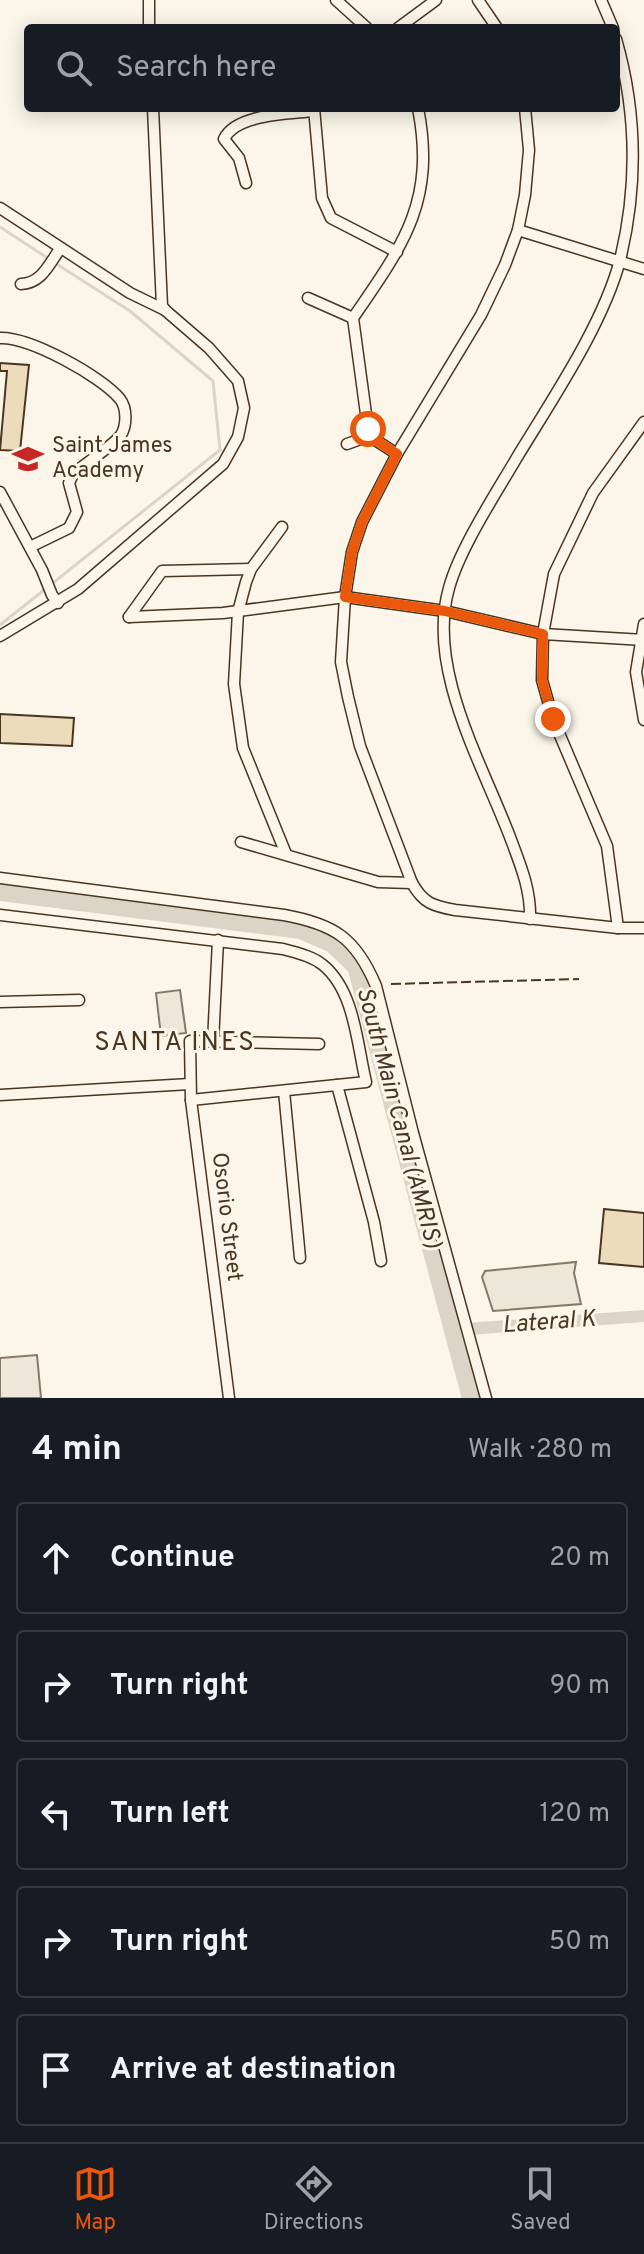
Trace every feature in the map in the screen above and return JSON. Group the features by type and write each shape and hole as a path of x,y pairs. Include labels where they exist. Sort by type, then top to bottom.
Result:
{"street":[{"path":"149,0 149,24"},
{"path":"336,0 363,24"},
{"path":"403,24 436,0"},
{"path":"478,0 494,24"},
{"path":"601,0 611,24"},
{"path":"530,919 527,881 462,719 446,664 445,611 449,587 459,564 490,503 578,354 601,310 619,262 634,164 632,113 620,58"},
{"path":"153,112 162,306 165,310"},
{"path":"246,183 239,158 224,139 228,131 252,119 300,112"},
{"path":"314,112 322,198 331,218 397,252"},
{"path":"397,454 369,436 353,318 410,229 424,174 424,137 419,112"},
{"path":"525,112 529,150 518,230 481,315 397,454 362,522 352,552 345,597 341,662 360,746 420,898 430,905 530,919 644,928"},
{"path":"0,208 58,252 165,310 209,348 238,381 244,408 238,437 223,464 112,561 0,636"},
{"path":"518,230 644,269"},
{"path":"21,284 30,284 47,269 58,252"},
{"path":"308,298 353,318"},
{"path":"0,338 45,350 87,372 122,401 126,419 121,435 73,474 69,483 77,512 69,528 30,547"},
{"path":"618,928 607,846 553,719 542,680 543,634 554,574 593,493 644,422"},
{"path":"347,444 369,436"},
{"path":"0,492 55,599"},
{"path":"282,527 251,569 238,612 234,684 243,748 286,854"},
{"path":"251,569 161,566 129,617 238,612 345,597 445,611 543,634 642,640"},
{"path":"644,624 636,672 644,720"},
{"path":"241,842 378,882 412,883"},
{"path":"0,878 270,912 330,927 353,944 367,963 376,986 486,1398"},
{"path":"0,915 283,949 307,955 323,965 340,983 366,1082 191,1100"},
{"path":"218,940 213,1042 319,1044"},
{"path":"0,1002 79,1000"},
{"name":"Osorio Street","path":"213,1042 190,1041 190,1084 229,1398"},
{"path":"0,1095 190,1084"},
{"path":"337,1085 374,1222 381,1261"},
{"path":"284,1091 300,1258"}],"shaded area":[{"path":"180,990 186,1033 161,1036 156,993"},
{"path":"576,1262 574,1273 581,1304 493,1311 482,1277 485,1271"},
{"path":"37,1355 41,1398 0,1398 0,1358"}],"building":[{"path":"0,363 29,365 20,451 0,450 7,371 0,371"},
{"path":"0,714 74,718 72,746 0,743"},
{"path":"604,1209 644,1213 644,1267 599,1263"}],"waterway":[{"path":"0,227 49,259"},
{"path":"0,625 220,450 213,381 130,311 55,263"},
{"name":"South Main Canal (AMRIS)","path":"0,891 301,929 333,943 357,966 472,1398"},
{"name":"Lateral K","path":"454,1330 644,1316"}],"fence":[{"path":"391,984 579,979"}],"place":[{"name":"Saint James Academy","path":"28,459"}],"district":[{"name":"SANTA INES","path":"175,1043"}],"route":[{"path":"368,429 369,436 379,445 397,454 362,522 352,552 345,597 445,611 543,634 542,680 553,719"}]}
